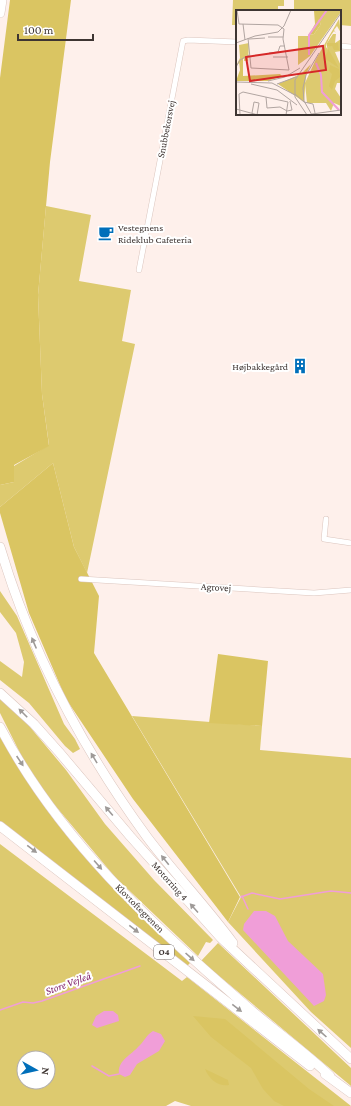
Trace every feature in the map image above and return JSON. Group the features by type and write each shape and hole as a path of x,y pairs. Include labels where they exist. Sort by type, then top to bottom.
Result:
{"highway":[{"path":"0,13 2,0"},
{"path":"0,547 26,625 48,674 80,734 112,786 147,837 242,955"},
{"name":"Motorring 4","path":"0,693 34,724 221,938 242,955 299,1012 351,1059"},
{"name":"Klovtoftegrenen","path":"0,728 41,792 98,866 191,958 330,1076"},
{"name":"O4","path":"0,826 28,846 314,1069 330,1076 351,1093"}],"street":[{"name":"Snubbekorsvej","path":"139,270 183,41 236,42"},
{"path":"341,46 351,47"},
{"path":"326,519 324,539 351,543"},
{"name":"Agrovej","path":"81,579 314,592 351,590"}],"shaded area":[{"path":"10,0 71,0 50,162 38,295 42,394 49,446 14,465 14,482 0,485 0,78"},
{"path":"233,0 284,0 284,6 278,6 278,10 236,10 236,25 232,25"},
{"path":"294,0 351,0 351,26 341,25 341,10 294,10"},
{"path":"46,206 91,215 79,281 131,290 122,341 135,344 87,573 74,547 53,463 0,507 0,485 14,482 14,466 49,445 42,394 38,295"},
{"path":"53,463 74,547 99,596 94,653 240,897 228,922 133,799 66,699 29,613 0,513 0,507"},
{"path":"0,591 17,616 64,724 80,749 73,753 65,746 29,703 0,680 0,661 22,677 24,662 16,633 0,612"},
{"path":"218,654 268,661 262,726 209,723"},
{"path":"0,698 20,715 66,770 105,824 154,880 213,940 210,943 206,942 198,956 115,877 48,797 22,757 0,713"},
{"path":"132,716 262,726 260,750 351,758 351,1048 311,1012 228,922 241,897"},
{"path":"0,737 35,794 74,844 122,897 190,963 187,966 0,823"},
{"path":"0,844 182,981 187,977 351,1106 191,1106 175,1101 166,1106 0,1106"},
{"path":"254,911 266,911 275,916 288,941 323,974 326,995 324,1001 314,1006 243,930 244,924"},
{"path":"218,943 351,1068 351,1086 201,961"},
{"path":"104,1011 113,1011 118,1015 119,1021 97,1028 92,1025 96,1016"},
{"path":"193,1016 225,1019 309,1089 334,1106 284,1106 274,1101 263,1089 251,1068 211,1037"},
{"path":"153,1031 161,1034 165,1041 159,1051 137,1064 130,1075 125,1077 119,1074 120,1065 122,1062"},
{"path":"205,1069 228,1080 229,1085 221,1085 214,1082"}],"waterway":[{"name":"Store Vejleå","path":"241,897 252,893 280,899 331,891 351,893"},
{"path":"242,896 248,909"},
{"name":"Store Vejleå","path":"0,1010 23,1002 33,1003 42,1001 140,966"},
{"path":"92,1066 109,1076 119,1074"}],"place":[{"name":"Vestegnens Rideklub Cafeteria","path":"106,233"},
{"name":"Højbakkegård","path":"300,366"}]}
